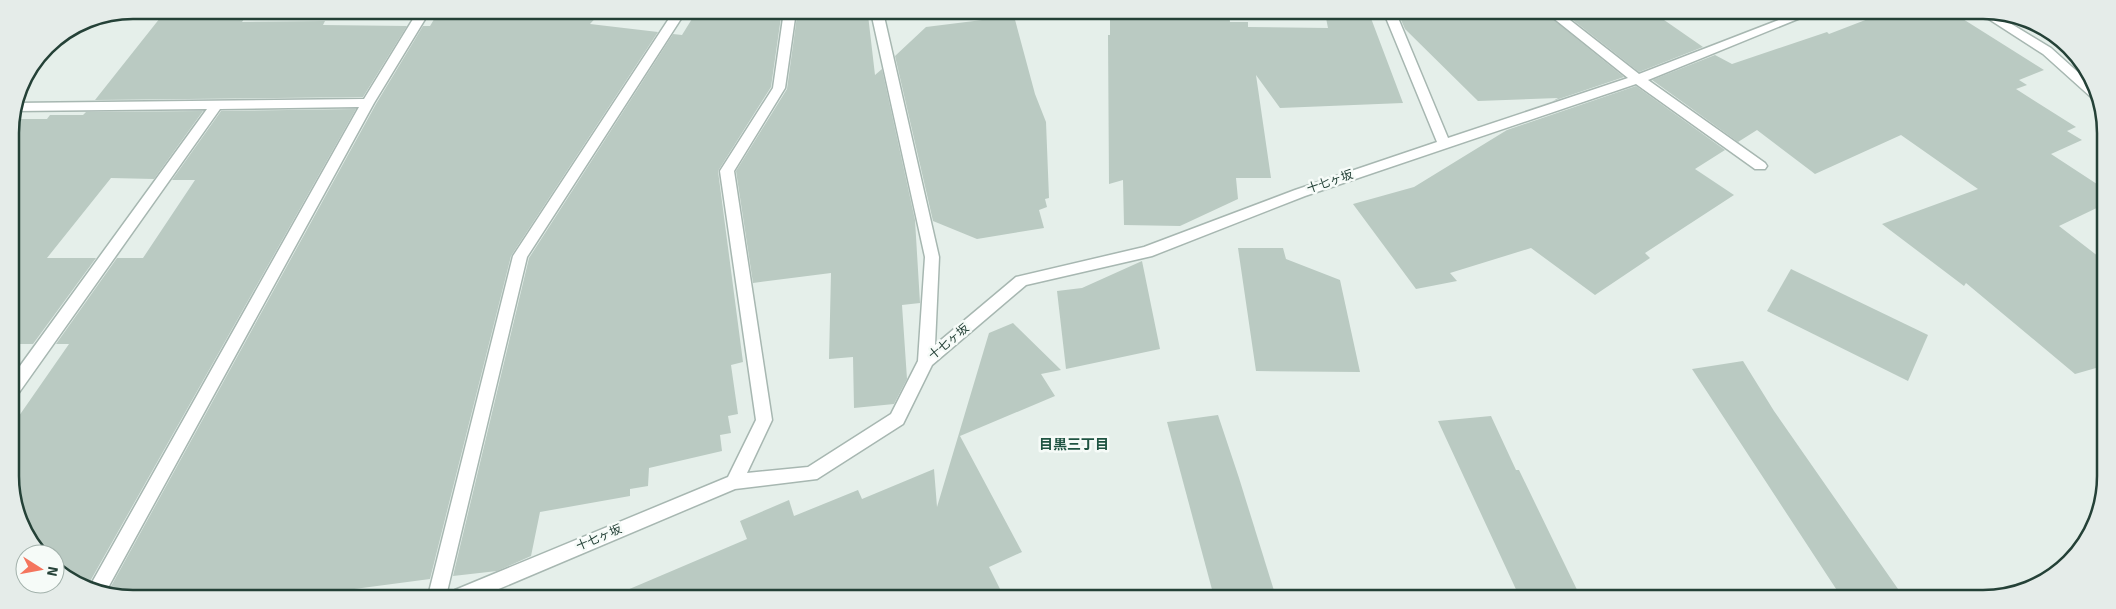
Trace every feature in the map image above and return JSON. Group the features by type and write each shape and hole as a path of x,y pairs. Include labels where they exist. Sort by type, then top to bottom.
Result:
{"street":[{"path":"100,585 368,103 419,19"},
{"path":"438,590 520,256 675,19"},
{"path":"734,482 764,420 727,171 779,88 789,19"},
{"path":"878,19 932,257 926,361"},
{"path":"1392,19 1444,144"},
{"path":"1560,19 1638,79 1760,166"},
{"name":"十七ヶ坂","path":"475,590 734,482 811,474 897,419 926,361 1021,282 1146,252 1300,193 1638,79 1791,19"},
{"path":"1996,20 2047,52 2087,87"},
{"path":"22,107 218,103 368,103"},
{"path":"19,379 218,103"}],"building":[{"path":"159,19 244,19 242,22 325,21 323,25 407,26 363,97 95,100"},
{"path":"434,19 595,19 590,24 658,32 511,256 430,579 347,590 131,590 110,587 376,104 423,26 430,26"},
{"path":"692,19 781,19 771,87 718,171 743,362 731,365 738,414 728,416 731,433 720,435 722,451 649,468 648,486 630,489 630,496 540,512 531,556 497,571 453,576 529,258 673,34 682,35"},
{"path":"797,19 868,19 875,75 882,69 915,220 920,303 902,305 907,379 894,404 854,408 853,357 829,359 831,273 753,283 736,171 787,89"},
{"path":"990,19 1015,19 1035,94 1046,122 1049,198 1045,199 1047,207 1039,210 1044,228 977,239 933,221 895,56 926,27"},
{"path":"1110,19 1230,19 1230,22 1248,22 1248,27 1328,28 1326,19 1371,19 1403,103 1280,108 1256,75 1271,178 1236,178 1238,199 1180,226 1124,225 1123,180 1109,184 1108,35 1110,35"},
{"path":"1401,19 1552,19 1624,77 1553,101 1558,98 1478,101 1405,29"},
{"path":"1572,19 1663,19 1703,47 1639,72"},
{"path":"1868,19 1963,19 2044,70 2019,80 2027,85 2016,89 2076,127 2067,131 2082,140 2051,154 2097,184 2097,208 2059,226 2097,255 2097,368 2075,374 1966,283 1964,286 1882,224 1978,189 1901,135 1815,174 1757,130 1738,142 1652,80 1715,55 1732,64 1827,32 1829,34"},
{"path":"1636,86 1725,150 1695,169 1734,195 1645,253 1650,258 1595,295 1531,248 1450,273 1457,281 1416,289 1353,204 1414,187 1507,130"},
{"path":"356,109 90,582 65,568 65,544 41,544 27,520 19,483 19,416 69,344 56,344 117,258 143,258 195,180 172,180 221,111"},
{"path":"203,111 154,179 111,178 47,258 96,258 33,344 19,344 20,119 47,119 50,115 83,115 86,112"},
{"path":"1238,248 1283,248 1286,259 1340,280 1360,372 1256,371"},
{"path":"1142,261 1160,349 1066,369 1057,291 1082,288"},
{"path":"1791,269 1928,335 1908,381 1767,311"},
{"path":"1013,323 1061,370 1041,374 1055,396 960,436 1022,552 989,567 1000,590 627,590 747,539 740,521 789,500 794,516 858,490 862,499 934,469 937,507 989,333"},
{"path":"1743,361 1774,411 1899,590 1837,590 1692,369"},
{"path":"1218,415 1274,590 1212,590 1167,422"},
{"path":"1491,416 1516,470 1519,470 1577,590 1516,590 1438,421"}],"district":[{"name":"目黒三丁目","path":"1074,444"}]}
